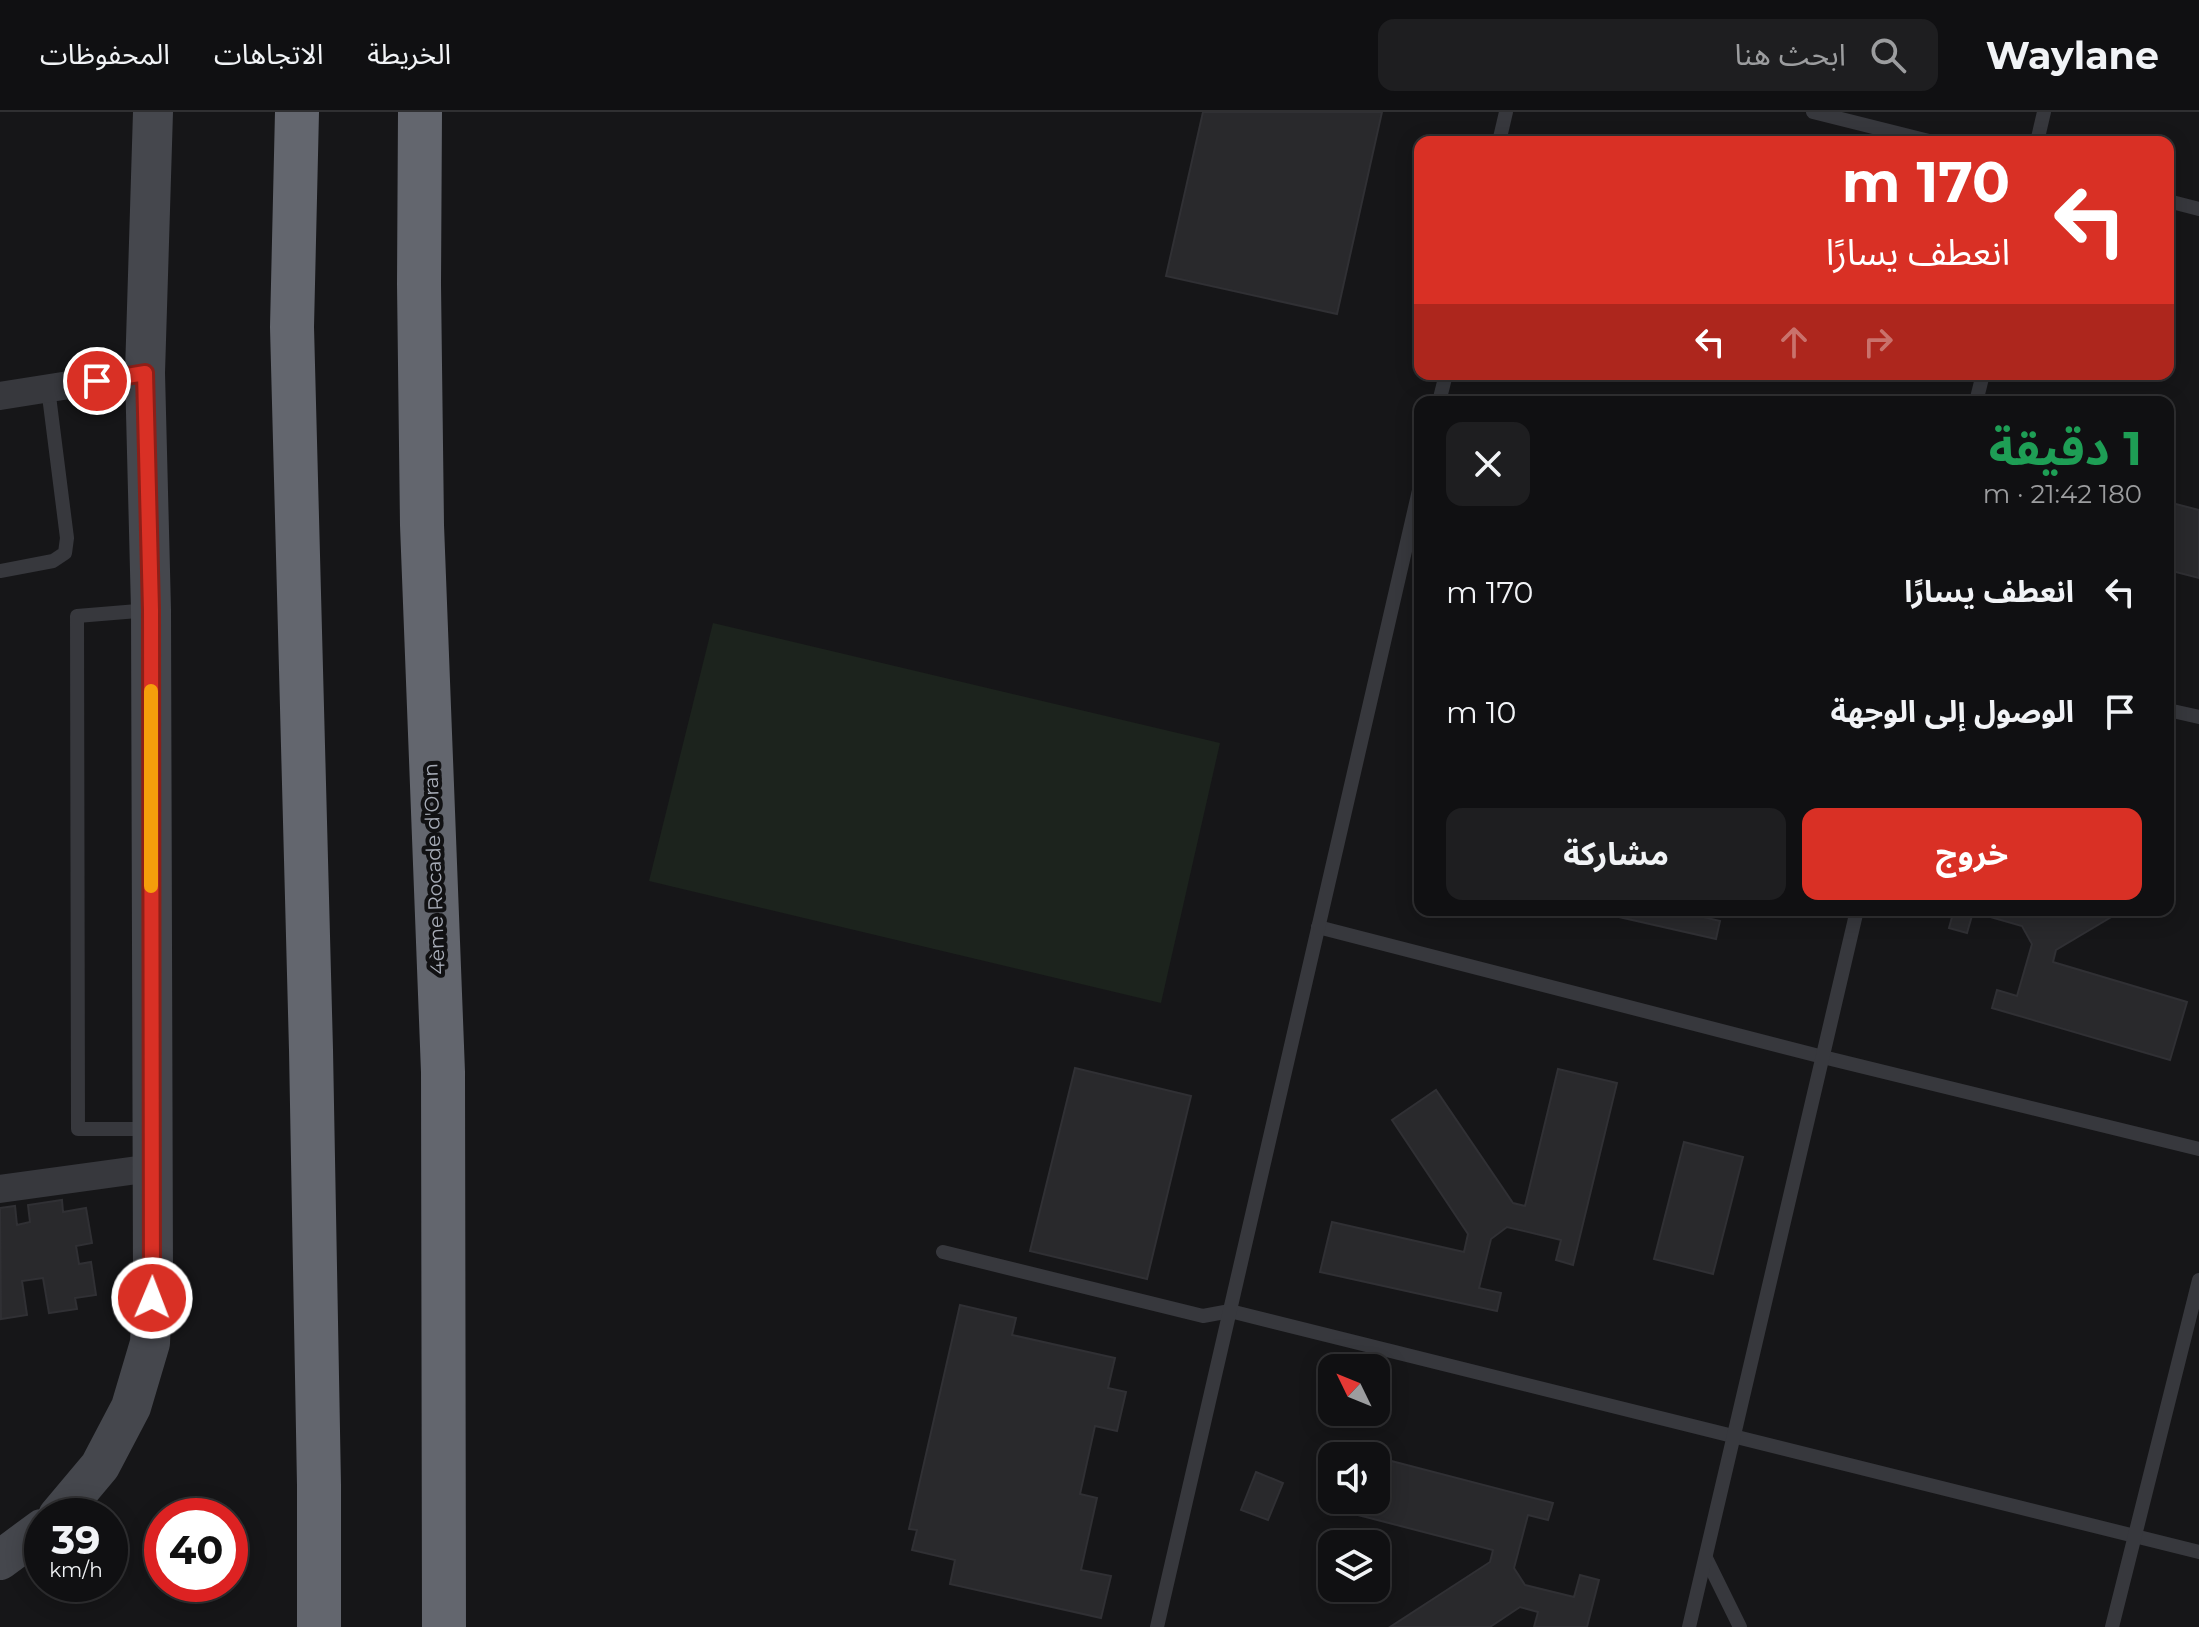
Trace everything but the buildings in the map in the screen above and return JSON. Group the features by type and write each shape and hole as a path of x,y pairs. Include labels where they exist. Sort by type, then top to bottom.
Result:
{"highway":[{"path":"297,112 292,343 311,1050 319,1627"},
{"name":"4ème Rocade d'Oran","path":"420,112 422,525 443,1072 444,1627"}],"street":[{"path":"73,1498 100,1466 131,1407 150,1343 153,1276 151,610 145,373 153,112"},
{"path":"0,396 145,373"},
{"path":"0,1189 152,1168"},
{"path":"0,1560 24,1542"}],"lane":[{"path":"1500,136 1506,112"},
{"path":"1813,112 1909,136"},
{"path":"2038,136 2044,112"},
{"path":"2174,203 2199,209"},
{"path":"0,571 53,561 65,553 67,538 48,388"},
{"path":"1157,1627 1318,927 1414,531"},
{"path":"151,610 77,616 78,1129 151,1129"},
{"path":"2174,711 2199,717"},
{"path":"1689,1627 1856,916"},
{"path":"1318,927 1823,1057 2199,1149"},
{"path":"943,1252 1203,1316 1230,1311 2199,1552"},
{"path":"2112,1627 2199,1280"},
{"path":"1706,1558 1740,1627"}],"shaded area":[{"path":"713,623 1220,743 1161,1003 649,881"}],"slow traffic":[{"path":"151,691 151,886"}],"route":[{"path":"97,381 145,373 151,610 152,1298"}]}
